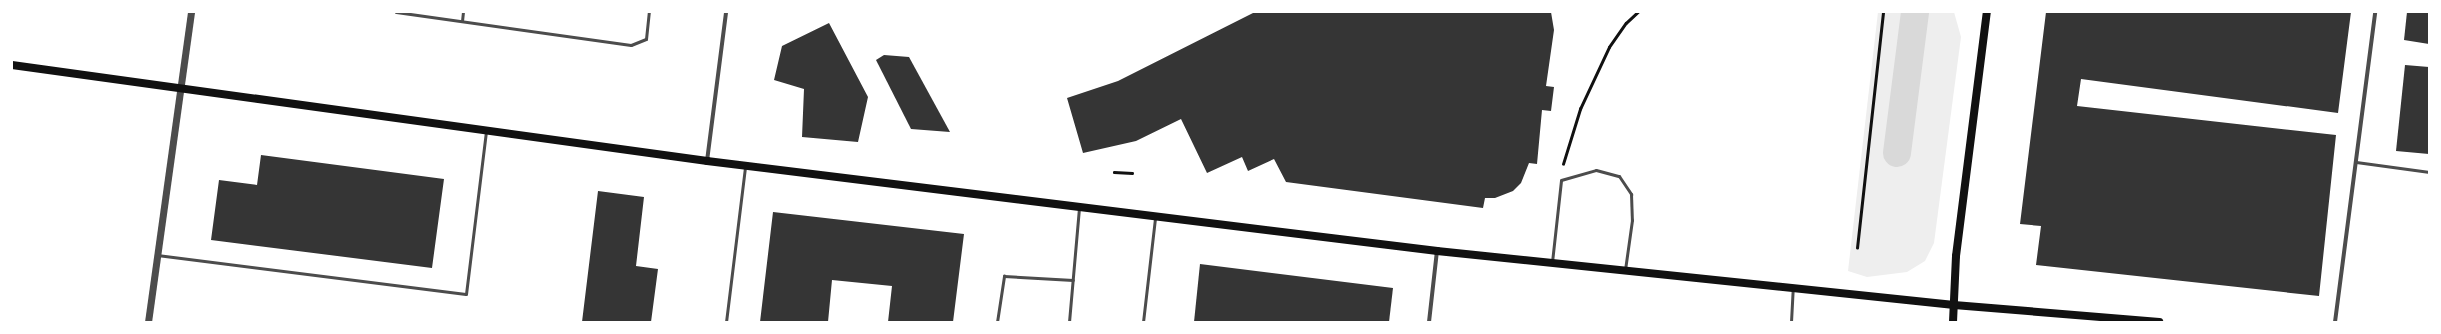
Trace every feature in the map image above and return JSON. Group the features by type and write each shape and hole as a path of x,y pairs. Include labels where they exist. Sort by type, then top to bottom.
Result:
{"main road":[{"path":"1953,322 1956,256 1987,12"},
{"path":"12,65 706,161 1437,251 1954,304 2159,322"}],"street":[{"path":"148,322 190,12"},
{"path":"706,161 726,12"},
{"path":"2334,322 2375,12"},
{"path":"1428,322 1437,251"}],"lane":[{"path":"396,12 631,45 646,39 649,12"},
{"path":"462,21 463,12"},
{"path":"157,255 466,294 486,131"},
{"path":"2356,162 2429,172"},
{"path":"726,322 745,166"},
{"path":"1552,262 1562,180 1596,170 1619,176 1631,194 1632,220 1625,270"},
{"path":"1069,322 1079,207"},
{"path":"1143,322 1155,216"},
{"path":"997,322 1004,276 1073,280"},
{"path":"1791,322 1793,287"}],"path":[{"path":"1562,180 1569,142 1596,74 1609,47 1626,23 1638,12"},
{"path":"1857,248 1883,12"},
{"path":"1114,172 1132,174"}],"shaded area":[{"path":"1878,12 1954,12 1961,37 1934,243 1925,261 1907,272 1867,277 1848,271"}],"building":[{"path":"1255,12 1551,12 1554,30 1546,86 1554,87 1551,111 1542,110 1537,164 1529,163 1521,183 1513,191 1495,198 1485,198 1483,208 1286,182 1274,159 1248,171 1242,157 1207,173 1181,119 1136,141 1083,153 1067,98 1118,81"},
{"path":"2046,12 2351,12 2338,113 2081,79 2077,106 2336,135 2319,296 2036,265 2041,226 2020,224"},
{"path":"2407,12 2429,12 2429,44 2404,40"},
{"path":"829,23 868,97 858,142 802,137 804,89 774,80 782,46"},
{"path":"884,55 909,57 950,132 911,129 876,60"},
{"path":"2405,65 2429,67 2429,154 2396,151"},
{"path":"261,155 444,179 432,268 211,240 219,180 257,185"},
{"path":"598,191 644,197 636,266 658,269 651,322 582,322"},
{"path":"773,212 964,234 953,322 888,322 892,286 832,280 828,322 760,322"},
{"path":"1200,264 1393,288 1389,322 1194,322"}],"waterway":[{"path":"1897,153 1915,12"}]}
